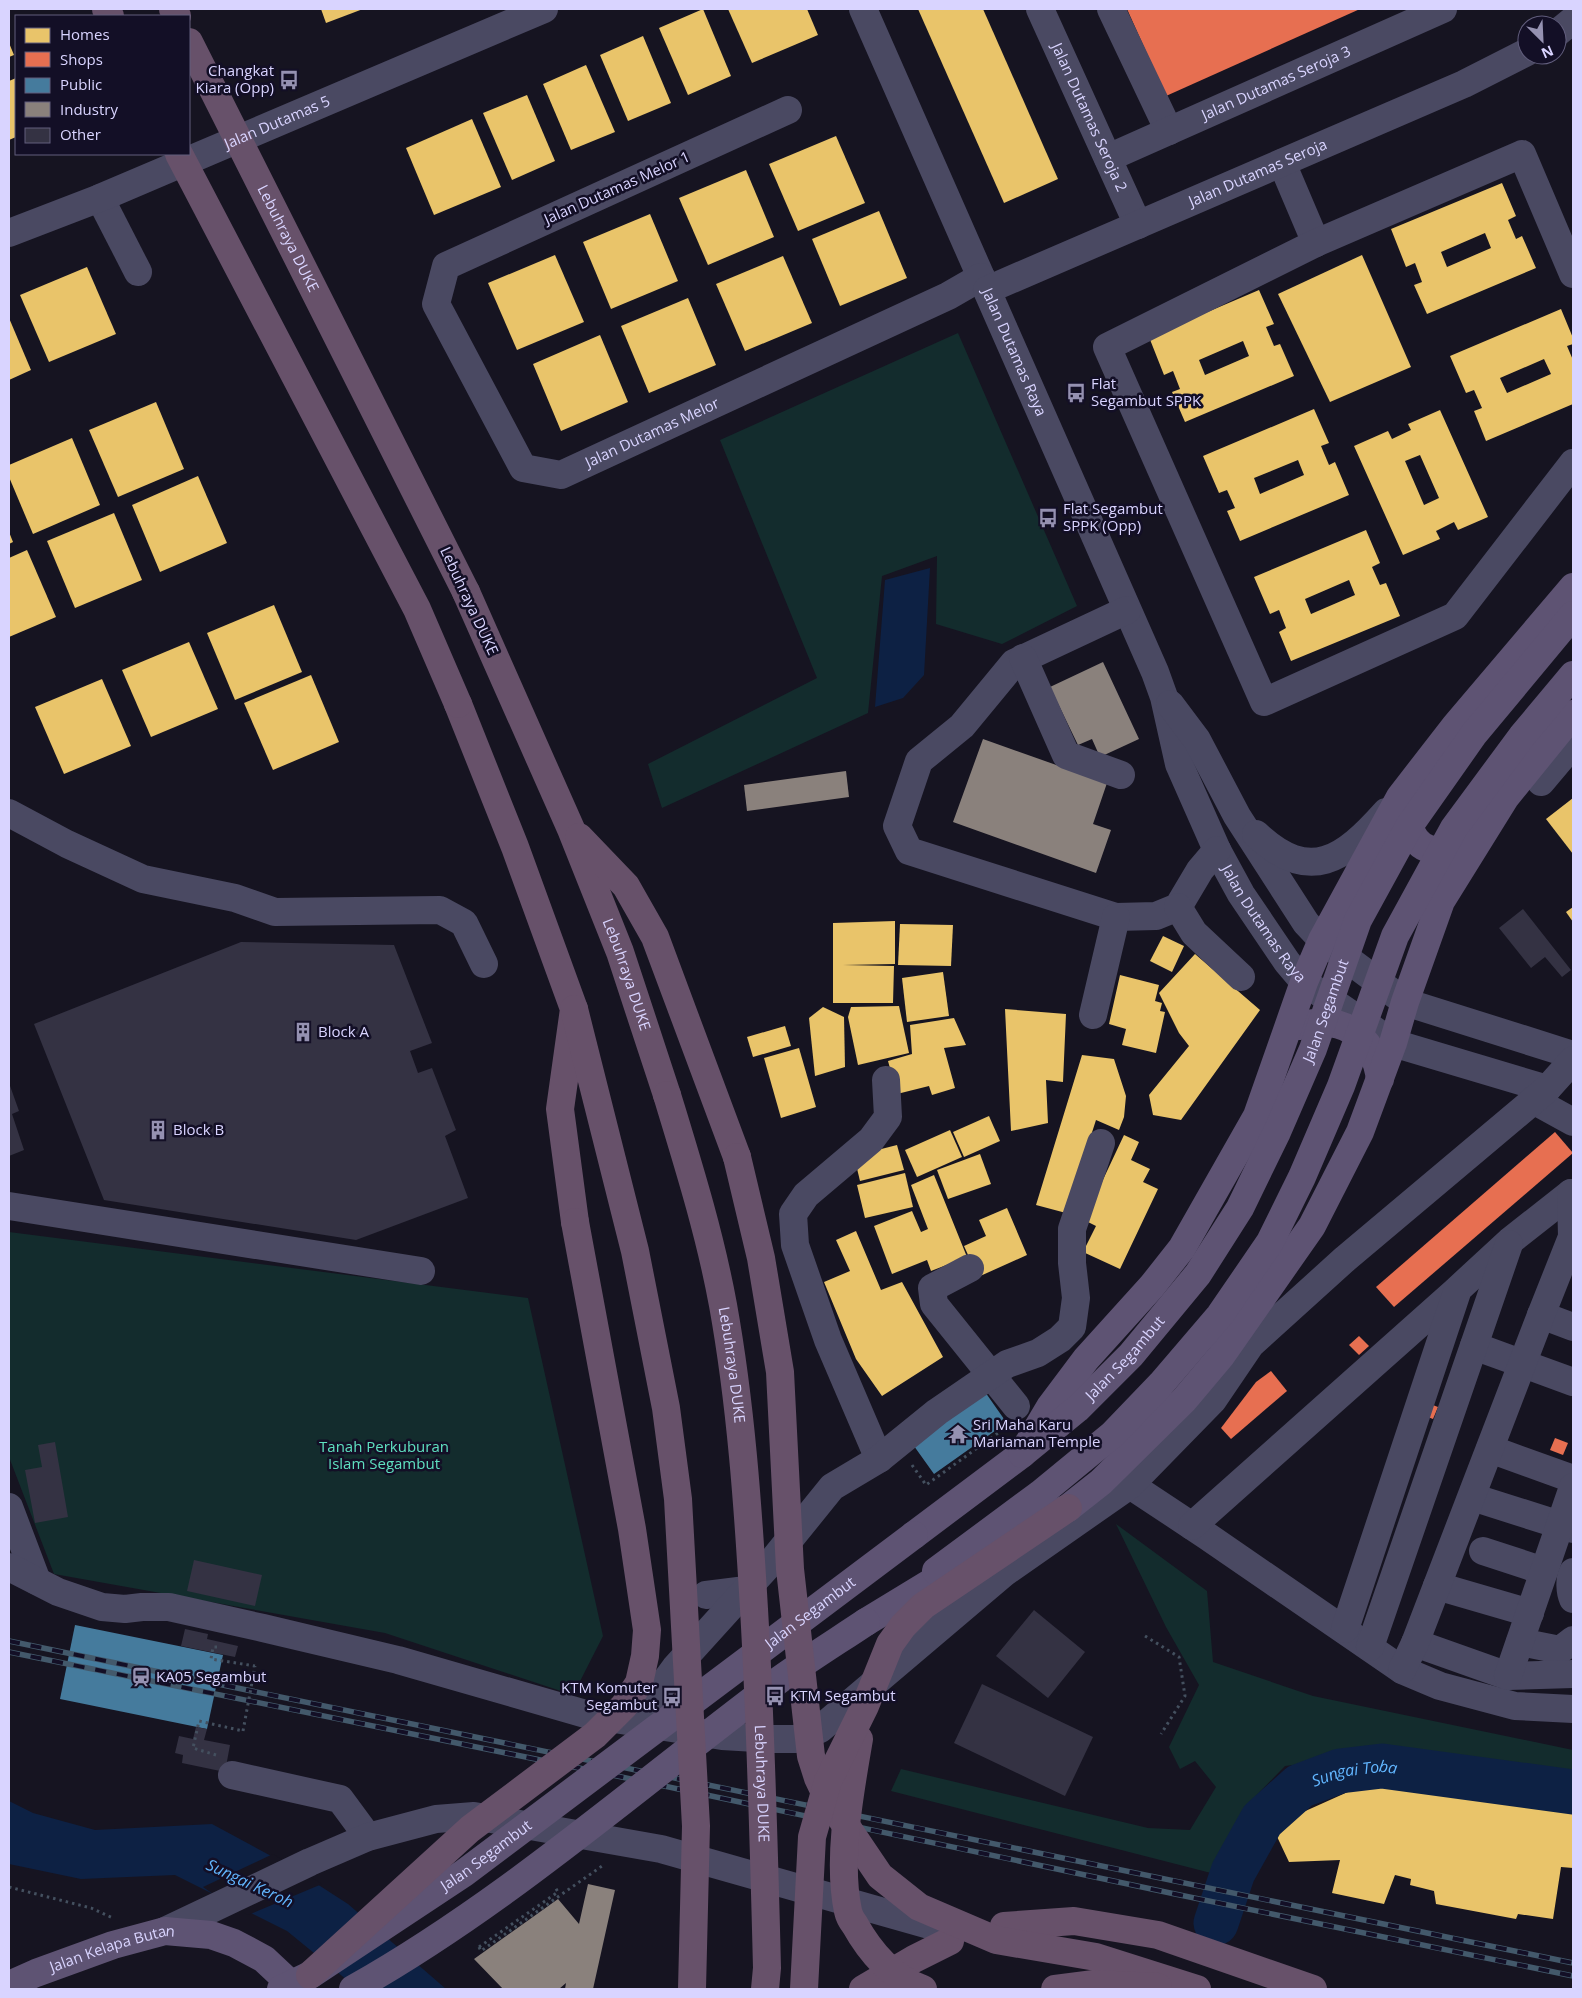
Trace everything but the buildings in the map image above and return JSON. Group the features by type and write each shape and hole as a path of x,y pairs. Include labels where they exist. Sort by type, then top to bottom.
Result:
{"highway":[{"name":"Lebuhraya DUKE","path":"190,44 466,592 571,829 620,952 699,1199 723,1304 737,1403 749,1518 762,1745 767,1968 765,1989"},
{"path":"180,155 417,609 458,704 515,846 574,1009 635,1251 666,1408 678,1499 696,1826 692,1989"},
{"path":"571,829 626,886 655,937 737,1157 761,1258 780,1372 790,1569 811,1756 818,1778 828,1799 880,1876 919,1907 996,1940 1096,1957 1196,1989"},
{"path":"303,1982 470,1829 595,1734 624,1706 639,1683 645,1656 647,1630 632,1529 575,1222 560,1109 574,1009"},
{"path":"804,1989 812,1837 828,1781 865,1706 890,1644 903,1626 923,1606 1068,1508"},
{"path":"865,1706 850,1794 844,1868 848,1913 863,1939 885,1966 916,1987 923,1989"},
{"path":"863,1989 914,1958 950,1941 1004,1926 1074,1921 1158,1935 1313,1989"},
{"path":"1054,1989 1094,1984 1196,1989"}],"main road":[{"path":"1022,1454 1060,1393 1086,1360 1152,1286 1182,1248 1257,1116 1304,982 1322,940 1400,797 1455,726 1573,587"},
{"name":"Jalan Segambut","path":"281,1989 303,1982 464,1872 1022,1454 1077,1409 1131,1355 1198,1274 1240,1208 1277,1132 1313,1049 1358,920 1410,825 1474,734 1573,615"},
{"path":"866,1622 1040,1494 1113,1434 1160,1384 1220,1315 1270,1242 1302,1176 1341,1086 1395,936 1454,828 1522,736 1573,676"},
{"path":"1420,773 1405,814 1412,836 1418,844 1431,850 1451,847 1467,838 1504,798 1573,714"},
{"path":"353,1989 387,1970 487,1903 777,1682 866,1622 942,1575 1018,1532 1068,1508 1101,1482 1184,1400 1221,1356 1312,1226 1360,1132 1393,1043 1440,900 1504,798"},
{"path":"1287,1033 1299,1026 1313,1022 1328,1022 1354,1031 1365,1040 1373,1052 1378,1065 1380,1079"},
{"path":"165,1931 210,1935 234,1943 303,1982"},
{"name":"Jalan Kelapa Butan","path":"9,1985 40,1981 139,1938 165,1931"}],"street":[{"name":"Jalan Dutamas 5","path":"9,233 100,198 544,9"},
{"name":"Jalan Dutamas Raya","path":"863,9 1127,610 1164,697 1179,764 1217,850 1240,894 1287,962 1304,982 1393,1043 1540,1095 1573,1122"},
{"name":"Jalan Dutamas Seroja 2","path":"1040,9 1138,226"},
{"path":"1111,9 1169,131"},
{"name":"Jalan Dutamas Seroja 3","path":"1108,158 1443,9"},
{"name":"Jalan Dutamas Seroja","path":"984,284 1138,226 1464,84 1517,57"},
{"name":"Jalan Dutamas Melor 1","path":"446,266 788,110"},
{"path":"1573,274 1522,154 1316,243 1107,347 1264,702 1455,616 1573,463"},
{"path":"1282,163 1316,243"},
{"path":"100,198 138,272"},
{"name":"Jalan Dutamas Melor","path":"446,266 436,304 523,468 561,474 948,296 984,284"},
{"path":"1127,610 1014,663 962,726 919,761 897,826 909,851 1116,917 1156,916 1178,908 1200,870 1217,850"},
{"path":"1023,658 1066,755 1121,775"},
{"name":"Jalan Dutamas Raya","path":"1164,697 1197,740 1237,816 1306,923 1322,940 1406,1002 1573,1055"},
{"path":"1541,782 1573,744"},
{"path":"1237,816 1272,849 1287,858 1304,863 1324,860 1360,841 1400,797"},
{"path":"9,813 67,844 144,879 235,898 275,912 440,910 464,923 484,964"},
{"path":"1178,908 1194,933 1241,977"},
{"path":"1093,1015 1116,917"},
{"path":"9,1567 58,1592 102,1607 178,1609 398,1660 589,1715 722,1736 796,1739 820,1729 1004,1573 1130,1485 1212,1400 1251,1344 1346,1259 1540,1095 1573,1060"},
{"path":"1540,1095 1573,1079"},
{"path":"886,1080 888,1117 871,1140 806,1195 793,1214 795,1245 828,1340 888,1452"},
{"path":"636,1721 675,1668 773,1560 832,1488 888,1452 937,1412 1007,1364 1038,1353 1060,1339 1072,1327 1076,1298 1072,1263 1072,1229 1101,1143"},
{"path":"1192,1526 1510,1242 1573,1192"},
{"path":"1402,1670 1415,1643 1472,1497 1540,1315 1570,1250 1573,1192"},
{"path":"9,1206 421,1271"},
{"path":"1370,1647 1510,1242"},
{"path":"970,1268 932,1288 934,1304 1016,1406"},
{"path":"1345,1629 1458,1290"},
{"path":"1540,1315 1573,1328"},
{"path":"1470,1358 1522,1364 1573,1382"},
{"path":"1490,1449 1573,1479"},
{"path":"1130,1485 1345,1629 1402,1670 1440,1686 1515,1706 1573,1710"},
{"path":"1508,1676 1544,1571 1567,1527 1573,1487"},
{"path":"1472,1497 1567,1527"},
{"path":"9,1507 37,1581"},
{"path":"1483,1551 1544,1571"},
{"path":"1573,1572 1571,1575 1570,1593 1573,1599"},
{"path":"1437,1586 1530,1613"},
{"path":"706,1595 746,1590"},
{"path":"1520,1642 1560,1650 1573,1640"},
{"path":"1415,1643 1508,1676 1573,1674"},
{"path":"232,1775 340,1799 368,1837"},
{"name":"Jalan Kelapa Butan","path":"165,1931 310,1862 368,1837 436,1818 474,1816 661,1850 1158,1989"}],"path":[{"path":"888,1452 926,1485 1006,1428 1016,1406"},
{"path":"1145,1636 1179,1657 1185,1696 1160,1734"},
{"path":"212,1651 211,1660 255,1666 243,1731 199,1721 193,1748 230,1759 232,1775"},
{"path":"555,1888 558,1892 479,1947 481,1950 606,1863 622,1843"},
{"path":"9,1887 92,1908 120,1921 139,1938"}],"green space":[{"path":"958,333 1077,606 1002,644 936,624 937,556 882,576 868,713 662,808 648,764 817,678 720,440"},
{"name":"Tanah Perkuburan Islam Segambut","path":"9,1232 528,1298 603,1636 573,1695 385,1633 54,1574 9,1457"},
{"path":"1116,1524 1207,1591 1213,1662 1313,1696 1573,1750 1573,1780 1397,1752 1285,1766 1246,1806 1211,1873 891,1791 901,1769 1148,1828 1190,1830 1216,1787 1195,1761 1180,1769 1169,1747 1199,1685 1166,1627"}],"water":[{"path":"930,568 924,675 903,698 875,707 885,580"},
{"name":"Sungai Keroh","path":"9,1801 33,1813 95,1830 212,1824 286,1864 348,1904 446,1989 358,1989 287,1931 175,1875 81,1879 9,1864"}],"pier":[{"path":"273,1854 322,1884 248,1915 230,1906 203,1887"}],"waterway":[{"name":"Sungai Toba","path":"1216,1923 1233,1872 1262,1820 1300,1786 1340,1771 1382,1766 1573,1792"}],"railway":[{"path":"9,1641 1573,1963"},
{"path":"9,1652 560,1764 1573,1976"}],"place":[{"name":"Changkat Kiara (Opp)","path":"289,80"},
{"name":"Flat Segambut SPPK","path":"1076,393"},
{"name":"Flat Segambut SPPK (Opp)","path":"1048,518"},
{"name":"Block A","path":"303,1032"},
{"name":"Block B","path":"158,1130"},
{"name":"Sri Maha Karu Mariaman Temple","path":"958,1434"},
{"name":"KA05 Segambut","path":"141,1677"},
{"name":"KTM Segambut","path":"775,1696"},
{"name":"KTM Komuter Segambut","path":"672,1697"}]}
